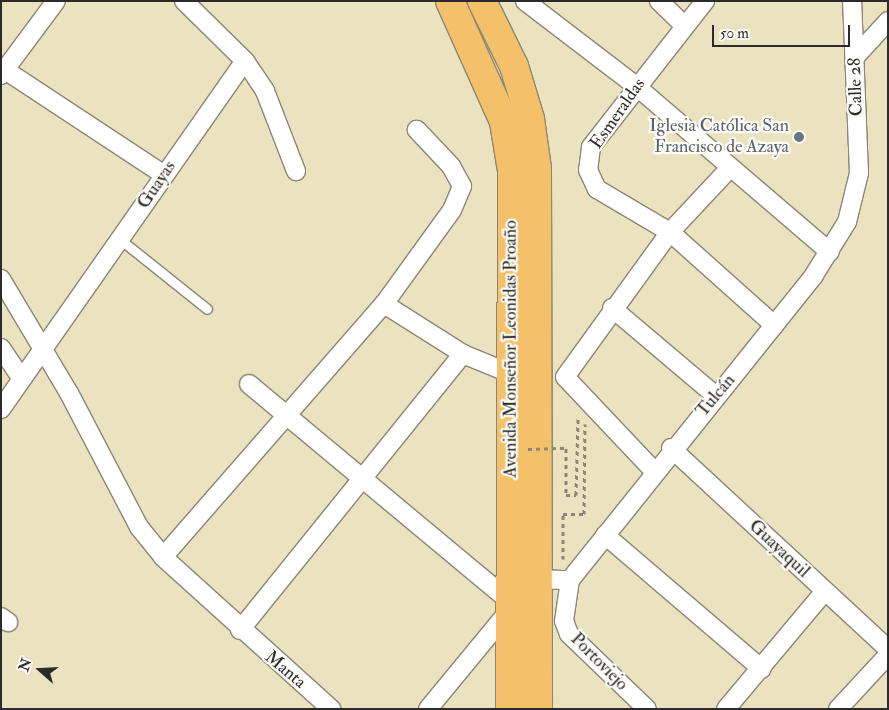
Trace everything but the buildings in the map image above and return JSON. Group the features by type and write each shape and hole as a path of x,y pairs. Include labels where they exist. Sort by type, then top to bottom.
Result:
{"main road":[{"name":"Avenida Monseñor Leonidas Proaño","path":"450,1 504,122 512,171 508,606 510,709"},
{"name":"Avenida Monseñor Leonidas Proaño","path":"482,1 514,66 530,118 537,169 536,580 538,709"}],"street":[{"path":"56,1 3,73 163,174"},
{"path":"184,1 245,61 265,91 296,171"},
{"path":"525,1 636,86 729,169 830,252"},
{"path":"659,1 685,26"},
{"name":"Esmeraldas","path":"705,1 636,86 591,147 588,170 597,189 670,232 774,324"},
{"name":"Calle 28","path":"852,1 859,173"},
{"path":"855,57 888,21"},
{"name":"Guayas","path":"2,406 21,378 44,350 121,240 163,174 245,61"},
{"path":"163,558 384,304 452,210 462,186 451,166 417,130"},
{"path":"654,471 565,377 612,308 670,232 729,169"},
{"name":"Tulcán","path":"566,580 605,535 672,448 716,396 830,252 847,222 859,173"},
{"name":"Manta","path":"1,279 44,350 139,527 163,558 240,630 331,709"},
{"path":"384,304 463,354 509,373"},
{"path":"612,308 716,396"},
{"path":"1,348 21,378"},
{"path":"240,630 365,480 463,354"},
{"path":"248,384 365,480 508,606 428,709"},
{"name":"Guayaquil","path":"672,448 888,649"},
{"path":"605,535 762,669"},
{"path":"536,580 566,580"},
{"name":"Portoviejo","path":"566,580 564,621 569,634 646,709"},
{"path":"726,709 762,669 825,592"},
{"path":"838,709 888,655"}],"lane":[{"path":"121,240 207,309"}],"path":[{"path":"528,448 566,448 566,495 576,495 576,416 585,416 584,514 563,514 566,580"}],"place":[{"name":"Iglesia Católica San Francisco de Azaya","path":"799,137"}]}
